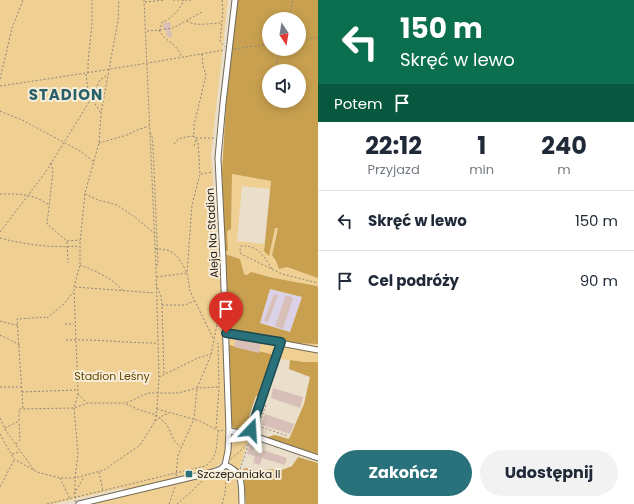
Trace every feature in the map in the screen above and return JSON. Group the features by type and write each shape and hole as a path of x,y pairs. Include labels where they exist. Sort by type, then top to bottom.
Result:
{"street":[{"name":"Aleja Na Stadion","path":"226,466 229,431 218,158 235,0"},
{"path":"226,333 318,350"},
{"path":"250,434 256,425 281,342"},
{"path":"229,431 250,434 318,458"},
{"path":"79,504 176,483 226,466 234,469 239,474 242,504"}],"path":[{"path":"0,79 12,28 23,0"},
{"path":"88,73 92,24 92,0"},
{"path":"75,504 74,494 78,453 74,408 78,390 73,291 80,265 80,240 85,194 98,143 101,113 118,22 119,0"},
{"path":"144,0 156,268 159,377 159,393 155,421"},
{"path":"144,3 165,0"},
{"path":"173,0 193,0"},
{"path":"181,57 179,50 172,42 162,37 159,30 162,22 166,21 174,14 184,0"},
{"path":"222,0 220,40 223,45 229,49"},
{"path":"290,12 293,0"},
{"path":"146,31 173,28 202,12"},
{"path":"186,20 191,24 222,23"},
{"path":"306,39 318,37"},
{"path":"0,86 86,74 147,62 262,45"},
{"path":"194,146 194,125 206,75 203,66 202,54"},
{"path":"86,74 88,93 91,100 101,113"},
{"path":"0,232 51,163 91,100 100,80 108,74"},
{"path":"0,111 22,120 80,151 94,161"},
{"path":"98,143 127,135 150,126"},
{"path":"150,132 153,145 158,262 156,268"},
{"path":"174,144 177,140 182,138 216,138"},
{"path":"195,138 198,142 200,174 192,205 187,273 190,291 214,340"},
{"path":"51,163 53,172 47,224 67,241 80,240"},
{"path":"200,174 215,172"},
{"path":"0,194 28,194 49,205"},
{"path":"85,194 98,200 117,205 136,218 154,234"},
{"path":"0,238 25,244 67,247 80,246"},
{"path":"67,241 68,263"},
{"path":"272,268 257,249 249,246 241,246 241,254 282,274 318,283"},
{"path":"155,250 165,249 171,251 180,259 187,273"},
{"path":"80,265 91,269 116,283 123,291"},
{"path":"156,277 187,273"},
{"path":"156,284 161,296 162,305 164,375"},
{"path":"74,287 156,293"},
{"path":"23,409 17,319 47,318 64,304 73,291"},
{"path":"162,305 185,305 195,300"},
{"path":"170,504 176,483 178,455 194,419 198,388 214,343 220,304"},
{"path":"0,321 18,326"},
{"path":"65,324 75,324"},
{"path":"0,335 19,345"},
{"path":"66,340 86,339 131,343 158,343"},
{"path":"214,343 218,343 219,387 216,428"},
{"path":"159,377 198,358 211,354"},
{"path":"0,387 22,387"},
{"path":"16,444 20,440 19,409 74,408 88,403 126,403 148,393 178,394 198,388 219,387"},
{"path":"22,392 78,390"},
{"path":"78,394 88,403"},
{"path":"126,403 137,409 159,417 166,425 174,440 181,447"},
{"path":"266,404 256,425 288,436"},
{"path":"157,408 194,419 216,428 219,431 229,431"},
{"path":"0,434 14,459 34,470 60,478 84,477 104,470 140,445 155,421 159,417 170,412"},
{"path":"0,418 5,428 34,470"},
{"path":"5,428 19,421"},
{"path":"47,504 203,467 209,464 214,457 217,434 219,431"},
{"path":"240,470 250,434"},
{"path":"11,454 21,452"},
{"path":"0,487 14,459"},
{"path":"222,504 225,493 226,466"},
{"path":"99,472 103,491"},
{"path":"177,504 209,473"},
{"path":"74,494 84,477"},
{"path":"60,478 70,499"}],"shaded area":[{"path":"236,0 318,0 318,278 287,267 279,269 272,255 278,228 275,228 269,256 264,251 271,181 232,174 231,229 227,231 228,251 225,251 222,172 227,87"},
{"path":"225,254 240,259 244,274 247,275 251,272 317,286 318,288 318,344 291,343 228,331","holes":["270,289 302,297 290,332 260,323"]},
{"path":"270,289 302,297 290,332 260,323"},
{"path":"229,345 271,354 273,358 260,397 256,396 249,416 254,418 246,431 231,426"},
{"path":"290,360 318,362 318,457 267,437 275,435 289,439 304,404 310,377 289,369"},
{"path":"298,457 318,463 318,504 246,504 243,469 247,468 249,470 259,471 272,469 279,471 292,466"}],"green space":[{"name":"Stadion Leśny","path":"0,0 228,0 211,154 222,298 226,444 223,460 211,470 124,492 123,488 53,504 0,504"},
{"path":"232,174 271,181 270,189 242,186 237,241 264,244 264,251 269,255 275,227 279,228 276,234 272,255 279,269 287,267 318,278 318,288 317,286 274,278 266,275 244,274 240,259 225,254 225,251 228,251 227,231 231,228"},
{"path":"228,331 291,343 318,344 318,362 304,362 273,358 271,355 228,347"},
{"path":"232,433 249,437 238,470 230,463 229,460"},
{"path":"231,471 236,476 240,504 91,504"}],"building":[{"path":"170,22 172,37 167,37 163,23"},
{"path":"274,294 278,295 268,322 264,321"},
{"path":"286,295 293,298 283,329 275,326"},
{"path":"236,339 261,344 259,353 234,347"},
{"path":"273,388 303,397 300,408 271,398"},
{"path":"265,414 294,424 290,434 262,425"},
{"path":"251,440 256,441 253,452 262,454 263,450 287,458 285,465 262,458 260,465 253,463 255,456 247,454"}],"place":[{"name":"Szczepaniaka II","path":"189,474"}],"district":[{"name":"STADION","path":"66,94"}],"route":[{"path":"226,333 281,342 251,430"}]}
